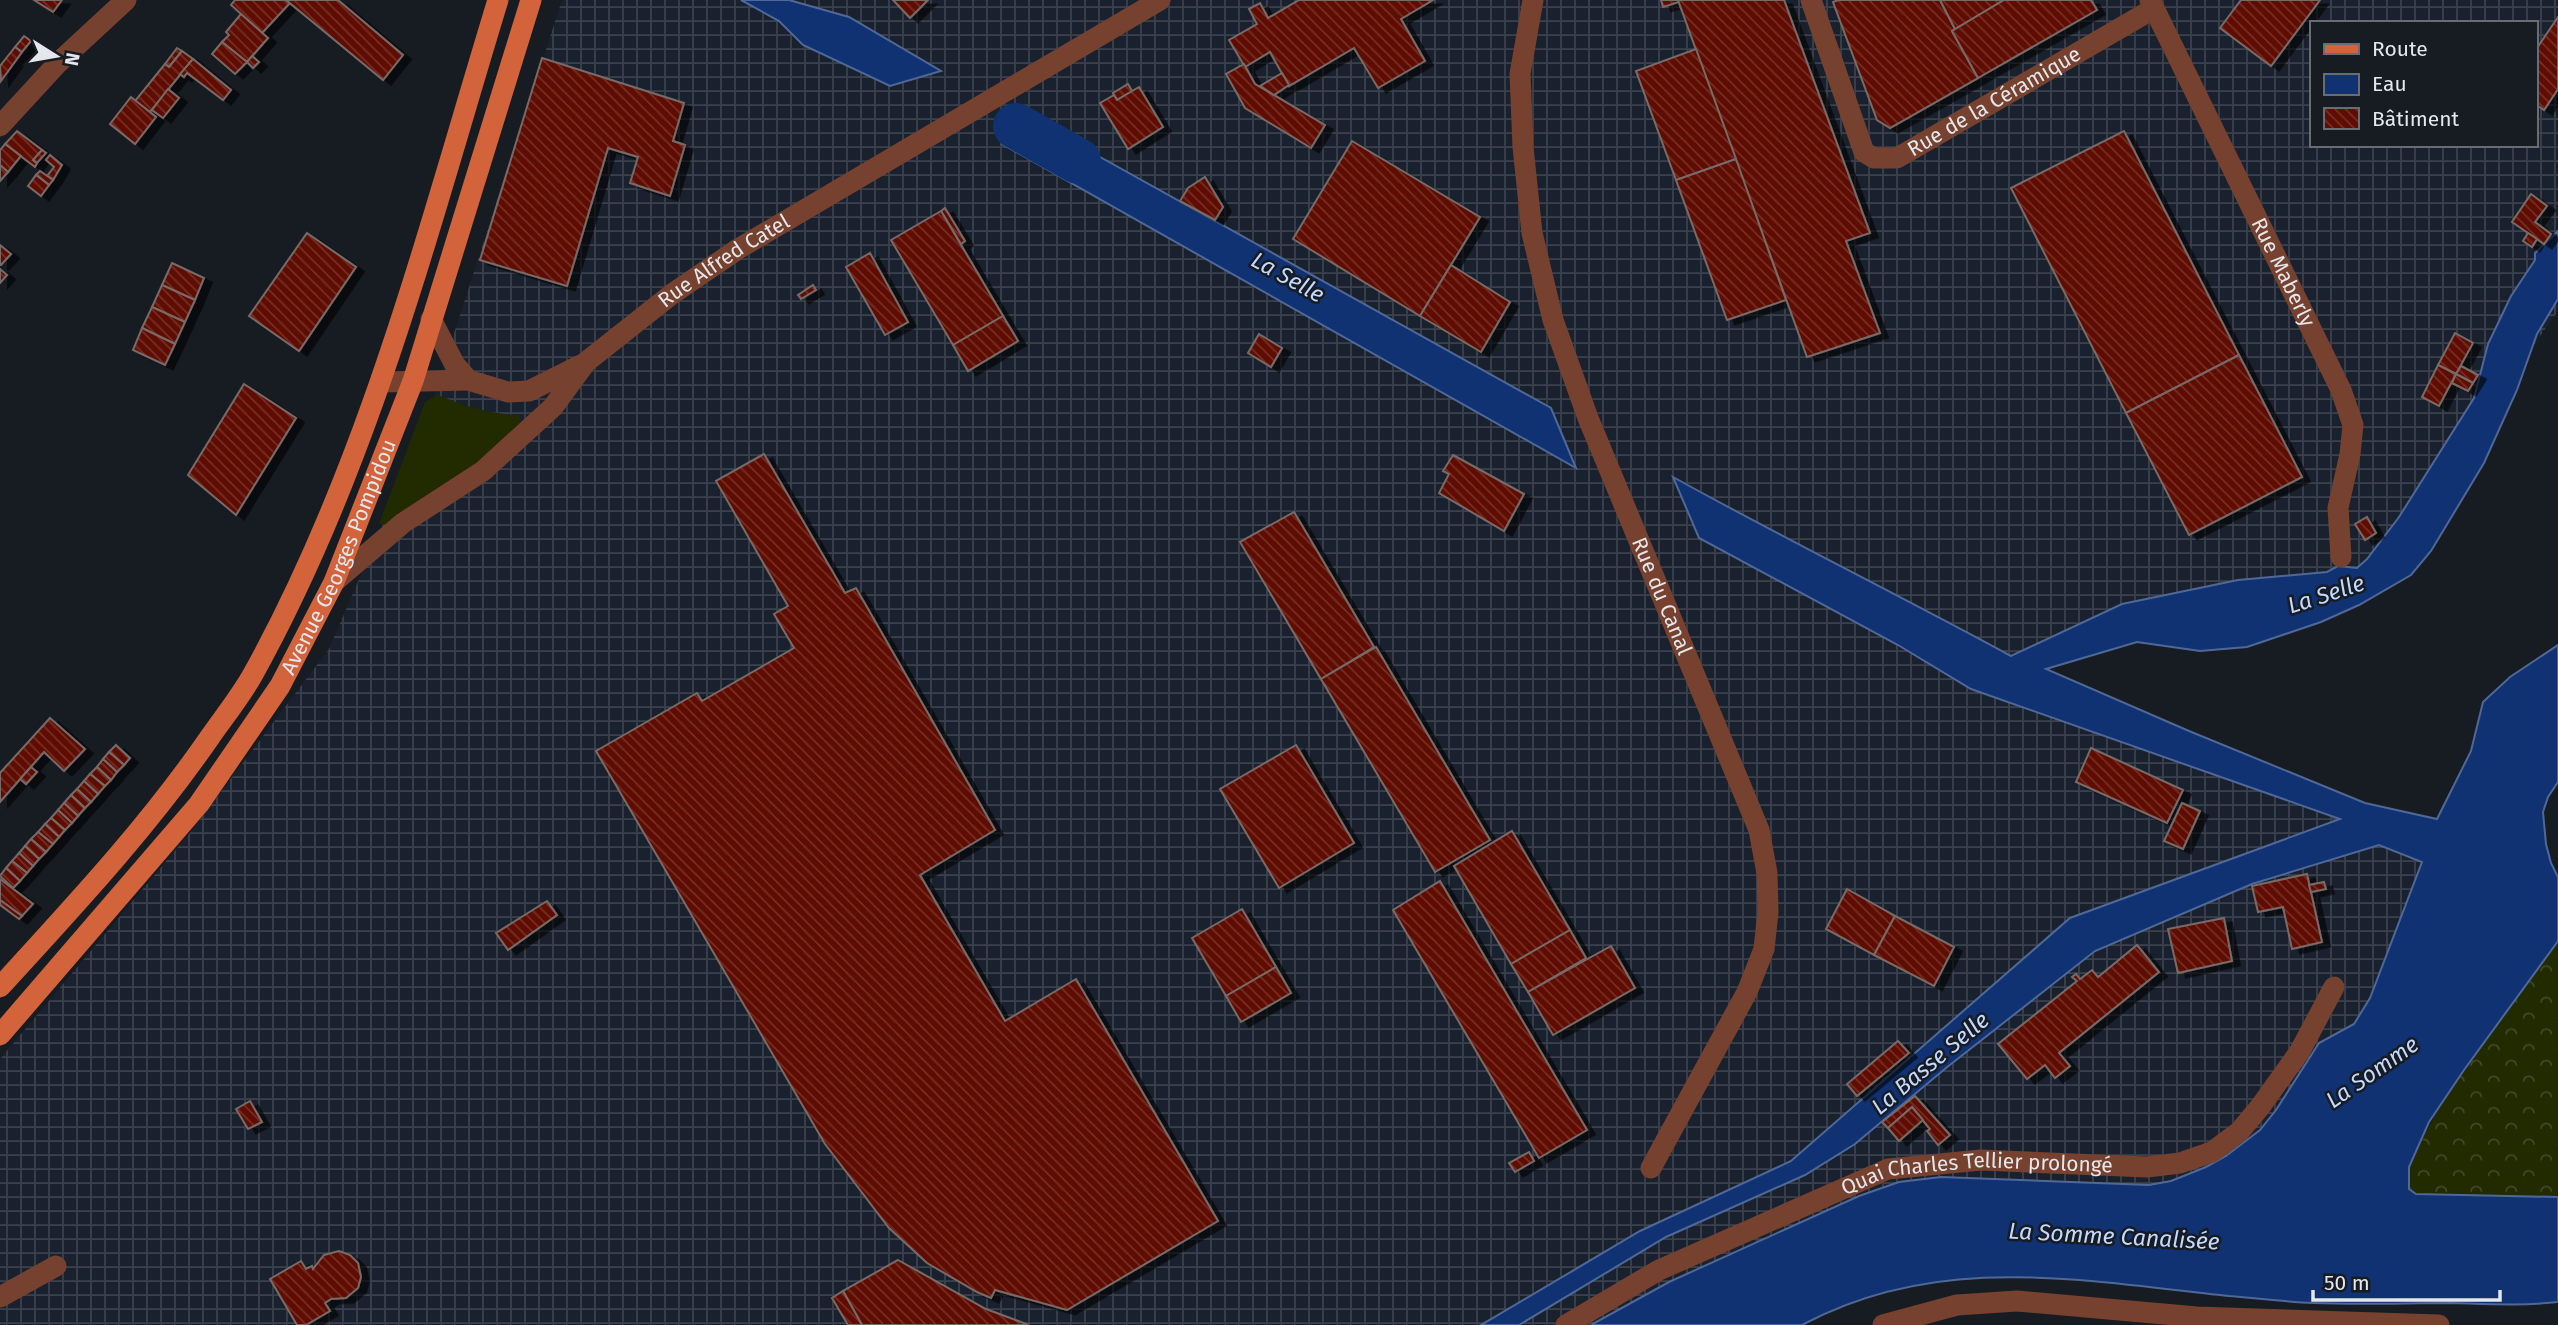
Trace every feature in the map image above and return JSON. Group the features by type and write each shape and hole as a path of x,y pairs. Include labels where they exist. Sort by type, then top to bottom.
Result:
{"main road":[{"name":"Avenue Georges Pompidou","path":"0,987 102,874 174,788 251,678 326,528 382,382 498,0"},
{"name":"Avenue Georges Pompidou","path":"0,1035 199,804 280,686 334,582 413,381 531,0"}],"street":[{"path":"0,126 58,63 126,0"},
{"name":"Rue Alfred Catel","path":"334,582 403,523 483,471 553,407 586,362 672,294 738,249 1160,0"},
{"name":"Rue du Canal","path":"1533,0 1520,74 1523,147 1532,233 1553,320 1588,418 1759,830 1767,873 1768,912 1764,949 1747,992 1651,1168"},
{"name":"Rue de la Céramique","path":"1811,0 1864,152 1874,158 1898,158 2151,4"},
{"name":"Rue Maberly","path":"2151,4 2341,390 2353,425 2350,454 2338,508 2341,557"},
{"path":"431,319 455,365 468,380"},
{"path":"382,382 468,380 509,392 529,391 586,362"},
{"name":"Quai Charles Tellier prolongé","path":"1566,1325 1659,1270 1888,1169 1981,1160 2147,1167 2180,1163 2212,1152 2239,1132 2260,1107 2300,1051 2334,987"},
{"path":"0,1297 56,1266"},
{"path":"1883,1325 1957,1305 2017,1301 2197,1317 2440,1325"}],"shaded area":[{"path":"562,0 2558,0 2558,311 2359,590 2007,666 2443,845 2265,1266 1883,1214 1659,1325 0,1325 0,1059 189,834 329,649 421,435"}],"green space":[{"path":"438,395 477,409 518,415 521,420 501,444 463,475 391,525 379,524 425,402"},
{"path":"2558,941 2558,1197 2416,1194 2408,1184 2408,1171 2433,1119 2466,1066"}],"water":[{"path":"741,0 789,0 849,17 941,71 890,86 803,45 779,21"},
{"path":"1039,123 1551,408 1576,468 1002,144"},
{"path":"2558,231 2558,299 2537,334 2517,390 2484,463 2431,551 2411,575 2359,605 2321,622 2247,647 2200,651 2137,642 2046,669 2365,803 2437,819 2471,751 2483,702 2510,677 2558,645 2558,782 2548,797 2543,812 2546,844 2558,877 2558,941 2429,1122 2409,1167 2409,1189 2416,1194 2558,1197 2558,1302 2292,1302 2065,1279 2012,1277 1959,1279 1906,1287 1854,1302 1802,1325 1591,1325 1669,1282 1859,1196 1899,1182 1941,1177 2149,1185 2171,1181 2226,1156 2260,1130 2319,1043 2354,1024 2370,998 2422,862 2379,845 2252,884 2095,951 1946,1068 1855,1144 1805,1175 1666,1237 1519,1325 1481,1325 1640,1231 1791,1161 2070,918 2340,819 1971,689 1898,645 1699,538 1673,477 2011,656 2122,604 2238,580 2327,572 2338,566 2357,568 2399,517 2474,398 2488,344 2511,296 2535,260 2535,253"}],"building":[{"path":"34,0 62,0 53,12"},
{"path":"235,0 286,0 290,3 262,33 231,5"},
{"path":"286,0 338,0 403,55 383,80"},
{"path":"893,0 928,0 910,18"},
{"path":"1299,0 1433,0 1401,19 1425,61 1378,88 1354,48 1289,86 1270,52 1245,67 1229,40 1257,24 1249,9 1260,3 1268,18"},
{"path":"1661,0 1678,0 1679,2 1663,7"},
{"path":"1678,0 1784,0 1870,233 1846,241 1880,333 1807,357"},
{"path":"1940,0 1955,29 1952,31 1978,78 1890,128 1877,120 1833,2"},
{"path":"1940,0 2004,0 1955,29"},
{"path":"2004,0 2091,0 2097,10 1978,78 1952,31"},
{"path":"2241,0 2320,0 2271,66 2220,28"},
{"path":"241,14 268,38 247,62 222,42 229,35 226,32"},
{"path":"2558,17 2558,89 2544,110 2537,105 2537,48"},
{"path":"24,36 31,41 22,52 15,47"},
{"path":"222,42 247,62 235,74 212,54"},
{"path":"15,47 22,52 1,81 0,66"},
{"path":"177,48 182,51 169,67 165,64"},
{"path":"1696,49 1736,159 1676,180 1636,71"},
{"path":"182,51 193,59 150,112 135,101 165,64 169,67"},
{"path":"252,56 259,62 253,68 247,62"},
{"path":"542,58 684,103 673,141 685,145 670,196 630,183 638,157 608,148 567,286 480,260"},
{"path":"193,59 231,90 223,100 187,73 184,77 180,74"},
{"path":"1244,64 1255,84 1325,125 1311,148 1245,108 1226,74"},
{"path":"1282,73 1289,85 1274,95 1260,86"},
{"path":"1128,84 1132,91 1117,100 1113,93"},
{"path":"1139,87 1163,127 1128,149 1100,103 1114,95 1117,100"},
{"path":"168,89 179,98 163,118 152,110"},
{"path":"131,97 156,117 135,144 110,124"},
{"path":"17,131 42,150 33,160 37,163 35,167 5,144"},
{"path":"2124,131 2239,355 2126,413 2011,188"},
{"path":"1352,141 1480,217 1420,316 1293,239"},
{"path":"5,144 21,156 8,172 0,165 0,150"},
{"path":"42,150 46,153 37,163 33,160"},
{"path":"50,155 62,165 53,180 47,176 54,167 46,160"},
{"path":"1736,159 1786,300 1727,320 1676,180"},
{"path":"0,165 8,172 0,181"},
{"path":"40,171 53,180 49,185 36,175"},
{"path":"36,175 49,185 41,196 28,186"},
{"path":"1205,177 1223,207 1215,220 1180,201 1188,188"},
{"path":"2531,194 2547,206 2535,222 2551,234 2544,244 2512,222"},
{"path":"945,208 965,241 961,244 941,211"},
{"path":"941,211 1003,316 953,345 891,240"},
{"path":"307,233 356,267 299,351 249,316"},
{"path":"2528,233 2537,239 2532,247 2523,241"},
{"path":"0,245 11,254 1,265 0,265"},
{"path":"870,253 908,322 885,335 846,267"},
{"path":"172,263 204,278 195,300 162,285"},
{"path":"1451,265 1510,302 1481,352 1420,316"},
{"path":"0,269 7,275 0,283"},
{"path":"162,285 195,300 185,322 152,307"},
{"path":"813,285 816,290 801,299 798,295"},
{"path":"152,307 185,322 175,344 142,328"},
{"path":"1003,316 1018,341 968,371 953,345"},
{"path":"142,328 175,344 165,365 133,350"},
{"path":"2455,333 2473,343 2456,374 2438,365"},
{"path":"1259,334 1282,348 1271,367 1248,353"},
{"path":"2239,355 2302,477 2189,535 2126,413"},
{"path":"2438,365 2456,374 2439,406 2422,397"},
{"path":"2461,366 2478,375 2473,383 2456,374"},
{"path":"2456,374 2473,383 2468,391 2452,383"},
{"path":"244,384 296,418 236,515 188,475"},
{"path":"764,454 845,593 856,588 995,830 920,875 1005,1021 1076,979 1218,1221 1067,1310 995,1290 991,1298 977,1292 927,1263 889,1228 825,1144 596,751 697,693 702,701 794,648 774,614 788,606 716,481"},
{"path":"1453,455 1524,494 1504,531 1439,493 1449,474 1443,471"},
{"path":"1294,512 1374,647 1321,679 1240,542"},
{"path":"2367,517 2376,533 2365,540 2355,524"},
{"path":"1376,647 1490,840 1435,872 1321,679"},
{"path":"50,718 85,749 64,771 44,752 0,802 0,773"},
{"path":"116,745 130,758 124,765 109,752"},
{"path":"1296,745 1354,843 1279,888 1220,789"},
{"path":"2091,748 2183,790 2167,823 2076,782"},
{"path":"109,752 124,765 117,772 103,759"},
{"path":"103,759 117,772 111,780 97,767"},
{"path":"31,767 37,772 26,784 20,779"},
{"path":"97,767 111,780 105,786 90,774"},
{"path":"90,774 105,786 98,794 84,781"},
{"path":"84,781 98,794 91,802 77,789"},
{"path":"77,789 91,802 85,808 71,795"},
{"path":"71,795 85,808 78,816 64,803"},
{"path":"64,803 78,816 72,823 58,810"},
{"path":"2182,803 2200,811 2183,849 2164,841"},
{"path":"58,810 72,823 65,830 51,818"},
{"path":"51,818 65,830 59,837 45,824"},
{"path":"45,824 59,837 53,844 38,832"},
{"path":"1512,831 1570,930 1511,964 1454,866"},
{"path":"38,832 53,844 46,852 31,839"},
{"path":"31,839 46,852 39,859 25,846"},
{"path":"25,846 39,859 33,866 19,853"},
{"path":"19,853 33,866 27,873 12,861"},
{"path":"12,861 27,873 20,881 6,868"},
{"path":"6,868 20,881 13,888 0,876"},
{"path":"2307,874 2322,942 2292,949 2283,907 2258,912 2252,886"},
{"path":"0,879 33,904 22,916 0,900"},
{"path":"1440,881 1587,1130 1539,1158 1393,910"},
{"path":"2324,882 2326,889 2311,892 2309,885"},
{"path":"1847,889 1895,916 1874,955 1826,929"},
{"path":"0,900 22,916 19,919 0,905"},
{"path":"547,901 557,915 508,950 496,933"},
{"path":"1242,909 1276,967 1226,996 1192,938"},
{"path":"1895,916 1954,947 1934,986 1874,955"},
{"path":"2224,918 2232,961 2178,973 2168,929"},
{"path":"1570,930 1586,958 1528,992 1511,964"},
{"path":"2137,945 2159,972 2059,1053 2070,1066 2055,1078 2045,1065 2027,1079 1998,1044 2077,981 2072,977 2076,974 2080,979 2092,970 2098,977"},
{"path":"1611,946 1635,988 1553,1035 1528,992"},
{"path":"1276,967 1291,993 1241,1022 1226,996"},
{"path":"1898,1041 1909,1053 1857,1096 1847,1084"},
{"path":"1915,1096 1950,1135 1938,1145 1927,1131 1930,1129 1912,1107 1888,1128 1882,1122"},
{"path":"250,1101 262,1122 248,1129 236,1109"},
{"path":"1912,1107 1923,1120 1899,1141 1888,1128"},
{"path":"1529,1152 1534,1161 1515,1172 1509,1163"},
{"path":"339,1251 350,1255 358,1263 361,1277 358,1288 346,1298 331,1299 325,1303 330,1311 306,1325 297,1325 270,1279 301,1261 306,1269 312,1266 313,1269 324,1255"},
{"path":"898,1260 986,1309 1029,1325 862,1325 843,1291"},
{"path":"843,1291 862,1325 848,1325 832,1298"}],"waterway":[{"name":"La Selle","path":"1016,126 1078,161"}],"water label":[{"name":"La Basse Selle","path":"1930,1063"},
{"name":"La Somme","path":"2372,1072"},
{"name":"La Somme Canalisée","path":"2114,1236"}]}
